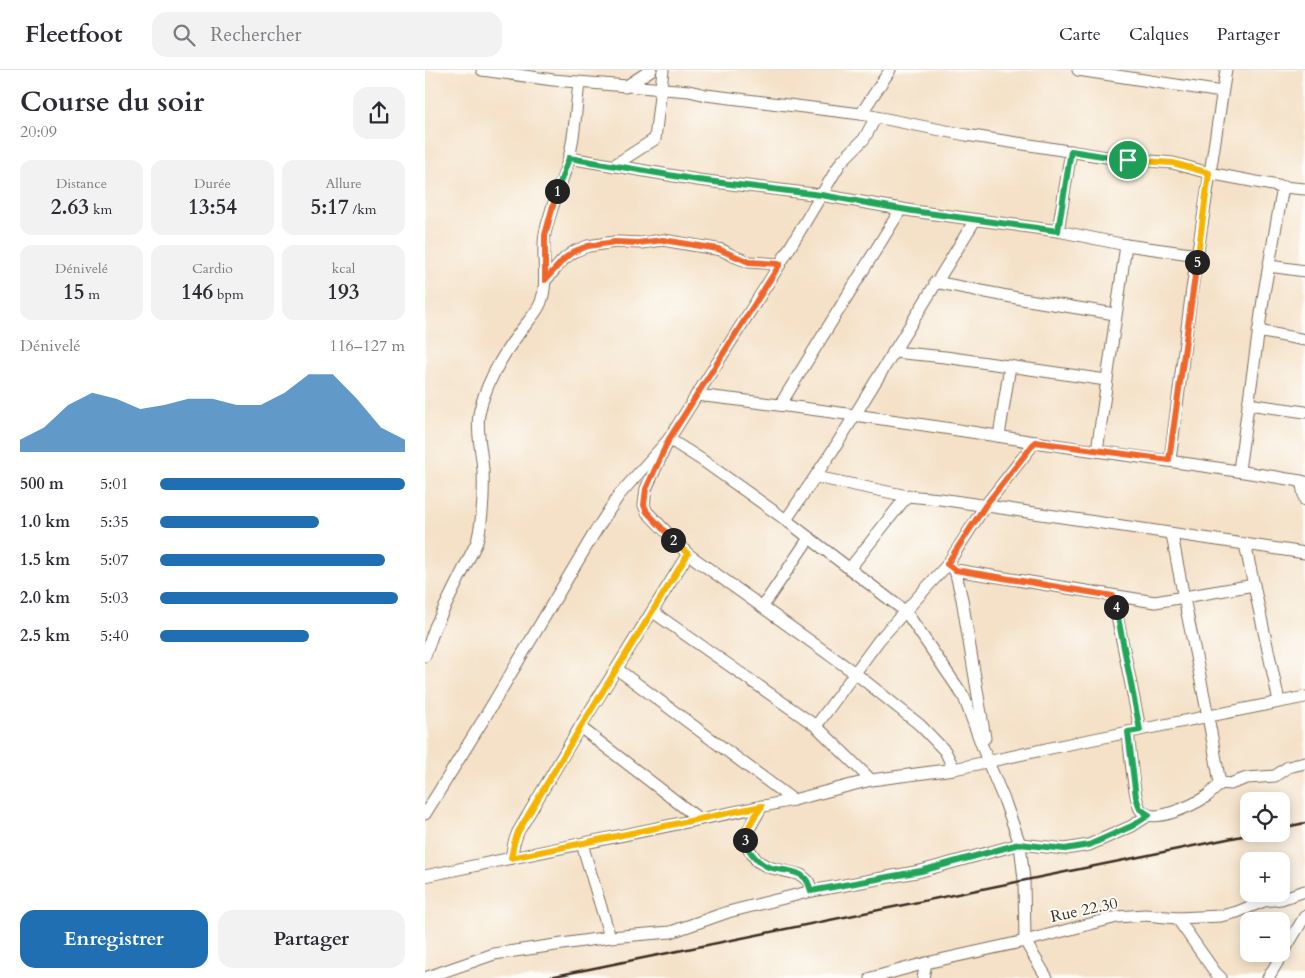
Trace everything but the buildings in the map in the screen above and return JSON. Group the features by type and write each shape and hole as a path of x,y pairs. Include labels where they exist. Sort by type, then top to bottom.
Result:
{"street":[{"path":"482,70 579,83 689,91 706,95 861,114 966,135 1128,160 1173,163 1209,173 1283,187 1305,189"},
{"path":"625,87 651,70"},
{"path":"613,166 655,139 663,70"},
{"path":"861,114 890,70"},
{"path":"1078,70 1222,92"},
{"path":"1169,460 1209,173 1226,70"},
{"path":"425,656 435,627 477,542 483,511 483,470 479,437 479,414 488,385 504,354 539,308 542,299 545,280 545,235 555,197 569,158 579,83"},
{"path":"875,117 864,139 841,162 780,264 669,439 646,489 644,505 647,512 688,554 855,673 920,725 945,751 954,769"},
{"path":"1058,231 1071,151"},
{"path":"569,158 698,180 821,195 901,209 1058,231 1198,255"},
{"path":"1239,470 1258,330 1283,187"},
{"path":"780,405 901,209"},
{"path":"786,520 816,477 975,220"},
{"path":"545,280 564,259 575,251 588,246 615,242 638,243 663,240 718,249 749,262 780,264"},
{"path":"1097,450 1126,244"},
{"path":"1269,266 1305,272"},
{"path":"935,282 1013,298 1115,314"},
{"path":"1258,330 1305,340"},
{"path":"893,352 1106,380"},
{"path":"999,436 1010,366"},
{"path":"697,395 855,415 1239,470 1303,481 1305,500"},
{"path":"1248,404 1305,412"},
{"path":"669,439 786,520 906,612 964,697 1005,802 1019,844 1024,880 1025,941 1047,978"},
{"path":"425,814 595,532 619,496 669,439"},
{"path":"817,726 879,640 951,567 985,506 1035,442"},
{"path":"816,477 907,496 1305,553"},
{"path":"849,568 907,496"},
{"path":"1172,534 1221,782"},
{"path":"763,606 809,538"},
{"path":"1245,544 1279,702"},
{"path":"511,858 518,832 688,554"},
{"path":"951,567 1155,602 1254,585"},
{"path":"951,567 963,599 988,762"},
{"path":"1113,596 1140,730"},
{"path":"653,612 817,726 871,780"},
{"path":"617,669 793,800"},
{"path":"425,876 793,800 871,780 954,769 1209,715 1305,697"},
{"path":"580,728 699,819"},
{"path":"1128,732 1136,797 1140,809 1149,815"},
{"path":"1221,782 1230,784 1247,778 1275,776 1288,767 1305,763"},
{"path":"425,978 495,954 610,937 671,932 728,912 811,891 921,871 1019,844 1065,849 1089,845 1132,826 1149,815 1167,814 1194,803 1208,795 1221,782"},
{"path":"762,806 745,836 746,844 757,861 768,867 801,875 808,881 811,891"},
{"path":"582,844 610,937"},
{"name":"Rue 22.30","path":"871,978 1117,917 1145,915 1177,918 1221,916 1237,912 1263,901 1281,899 1305,891"},
{"path":"1177,918 1221,978"},
{"path":"1267,978 1304,921"},
{"path":"923,978 926,963"}],"railway":[{"path":"1290,826 1305,823"},
{"path":"545,978 1240,836"}],"route":[{"path":"1071,151 1128,160 1173,163 1209,173 1169,460 1035,442 985,506 947,564 955,570 1113,596 1140,730 1128,732 1136,797 1140,809 1143,813 1149,815 1132,826 1089,845 1065,849 1019,844 921,871 811,891 808,881 801,875 768,867 757,861 750,852 745,836 754,817 762,806 511,858 518,832 688,554 647,512 644,505 646,489 669,439 780,264 749,262 740,260 722,250 663,240 638,243 615,242 588,246 575,251 564,259 545,280 545,235 555,197 569,158 698,180 821,195 913,211 1058,231 1071,151"}]}
